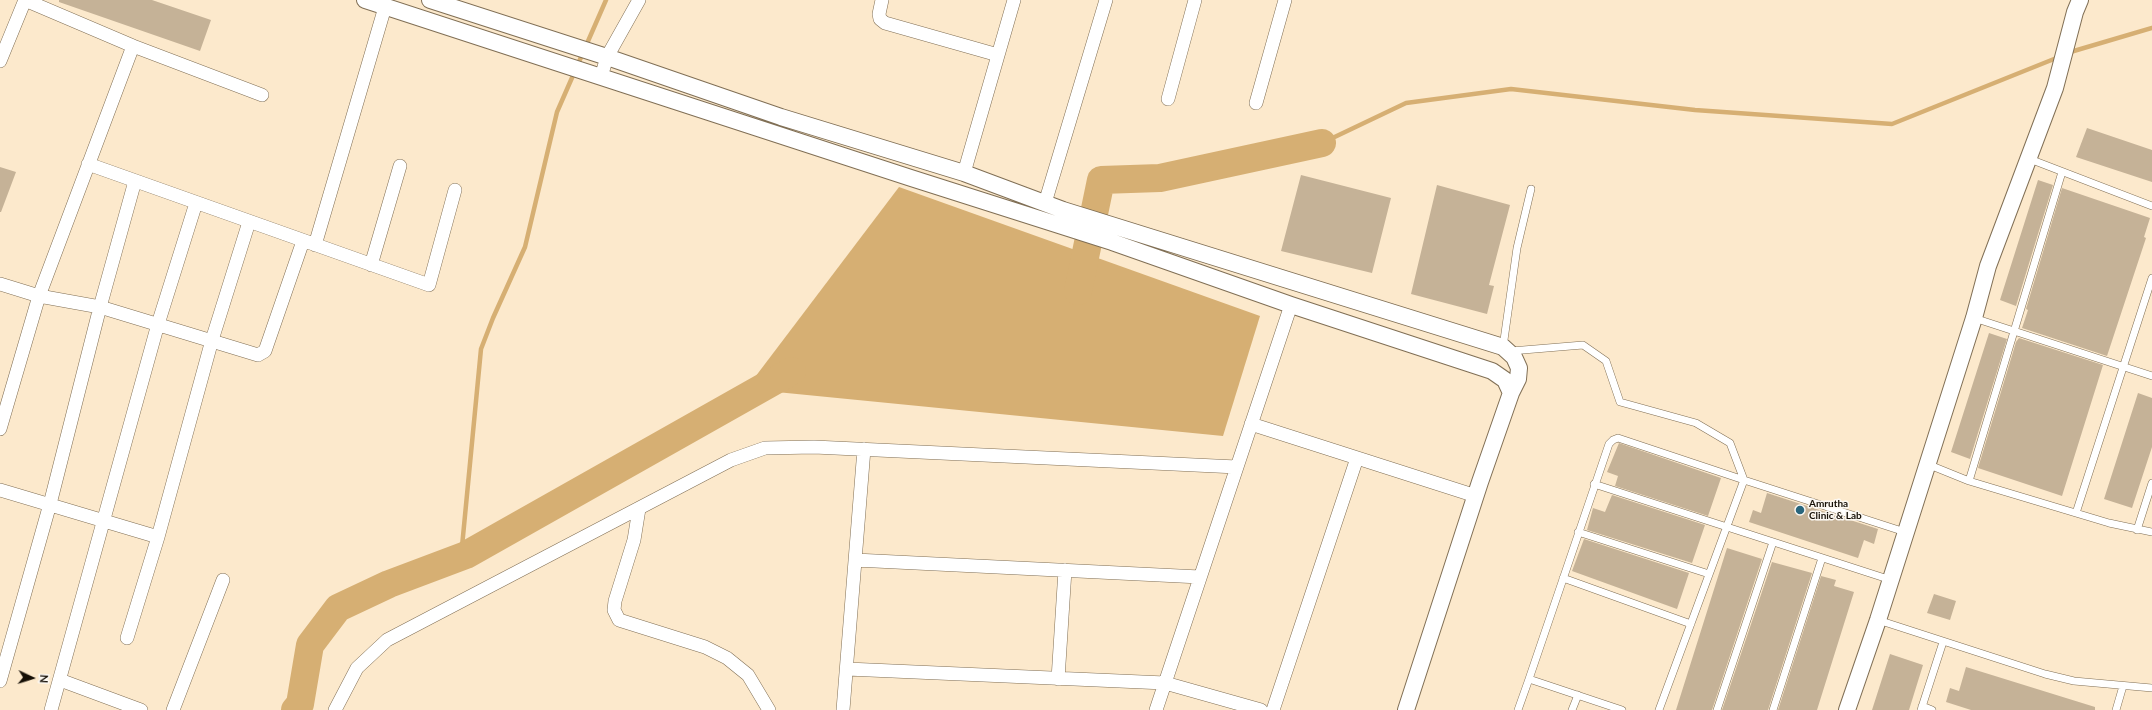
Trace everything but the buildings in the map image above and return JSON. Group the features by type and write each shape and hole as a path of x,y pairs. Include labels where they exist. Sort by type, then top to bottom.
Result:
{"street":[{"path":"0,61 25,0 133,46 262,95"},
{"path":"365,0 1112,242 1291,305 1492,371 1506,380 1511,392"},
{"path":"430,0 574,46 781,117 964,173 1044,203 1505,349 1514,357 1519,368 1518,379 1511,392 1406,710"},
{"path":"594,74 601,55 638,0"},
{"path":"882,0 879,14 880,19 885,23 998,55"},
{"path":"964,173 1014,0"},
{"path":"1044,203 1106,0"},
{"path":"1168,99 1195,0"},
{"path":"1256,103 1285,0"},
{"path":"1847,710 1891,580 1974,318 1988,266 2027,158 2055,88 2075,12 2080,0"},
{"path":"0,284 39,296 100,307 258,355 262,354 265,351 309,243 385,7"},
{"path":"0,429 39,296 133,46"},
{"path":"88,164 429,285 456,190"},
{"path":"371,265 400,166"},
{"path":"0,681 50,504 100,307 136,181"},
{"path":"51,710 158,324 196,203"},
{"path":"127,638 158,536 212,340 249,222"},
{"path":"1156,710 1291,305"},
{"path":"1251,424 1476,496"},
{"path":"335,710 357,668 387,640 640,509 731,460 765,448 814,447 864,449 1237,467"},
{"path":"844,710 864,449"},
{"path":"1273,710 1357,458"},
{"path":"0,490 158,536"},
{"path":"640,509 634,540 615,601 614,610 619,620 705,647 727,658 748,675 769,710"},
{"path":"855,560 1200,577"},
{"path":"1058,678 1065,570"},
{"path":"174,710 223,580"},
{"path":"847,669 1165,683 1261,710"},
{"path":"60,680 141,710"}],"lane":[{"path":"2027,158 2152,206"},
{"path":"1969,481 2062,172"},
{"path":"1531,189 1517,248 1505,349 1583,345 1606,361 1620,402 1696,423 1730,443 1744,480 1659,710"},
{"path":"2076,513 2152,278"},
{"path":"1974,318 2152,376"},
{"path":"1518,710 1594,484 1609,444 1613,440 1618,438 1905,532"},
{"path":"1927,464 1969,481 2076,513 2137,530 2152,532"},
{"path":"2137,530 2152,483"},
{"path":"1594,484 1891,580"},
{"path":"1578,532 1709,574"},
{"path":"1717,710 1773,542"},
{"path":"1773,710 1822,558"},
{"path":"1563,578 1691,624"},
{"path":"1878,620 1943,642 2046,674 2074,681 2152,688"},
{"path":"1932,710 1921,708 1943,642"},
{"path":"1529,679 1621,710"},
{"path":"2116,710 2124,686"},
{"path":"1572,710 1578,695"}],"shaded area":[{"path":"899,187 1260,316 1223,436 746,389"}],"waterway":[{"path":"461,557 481,349 493,318 525,247 557,112 606,0"},
{"path":"2067,53 2152,28"},
{"path":"1322,143 1406,103 1511,89 1695,110 1892,124 2059,57"},
{"path":"1078,291 1101,180 1160,178 1322,143"},
{"path":"295,710 300,704 310,645 338,608 389,584 466,555 792,371"}],"place":[{"name":"Amrutha Clinic & Lab","path":"1800,510"}]}
